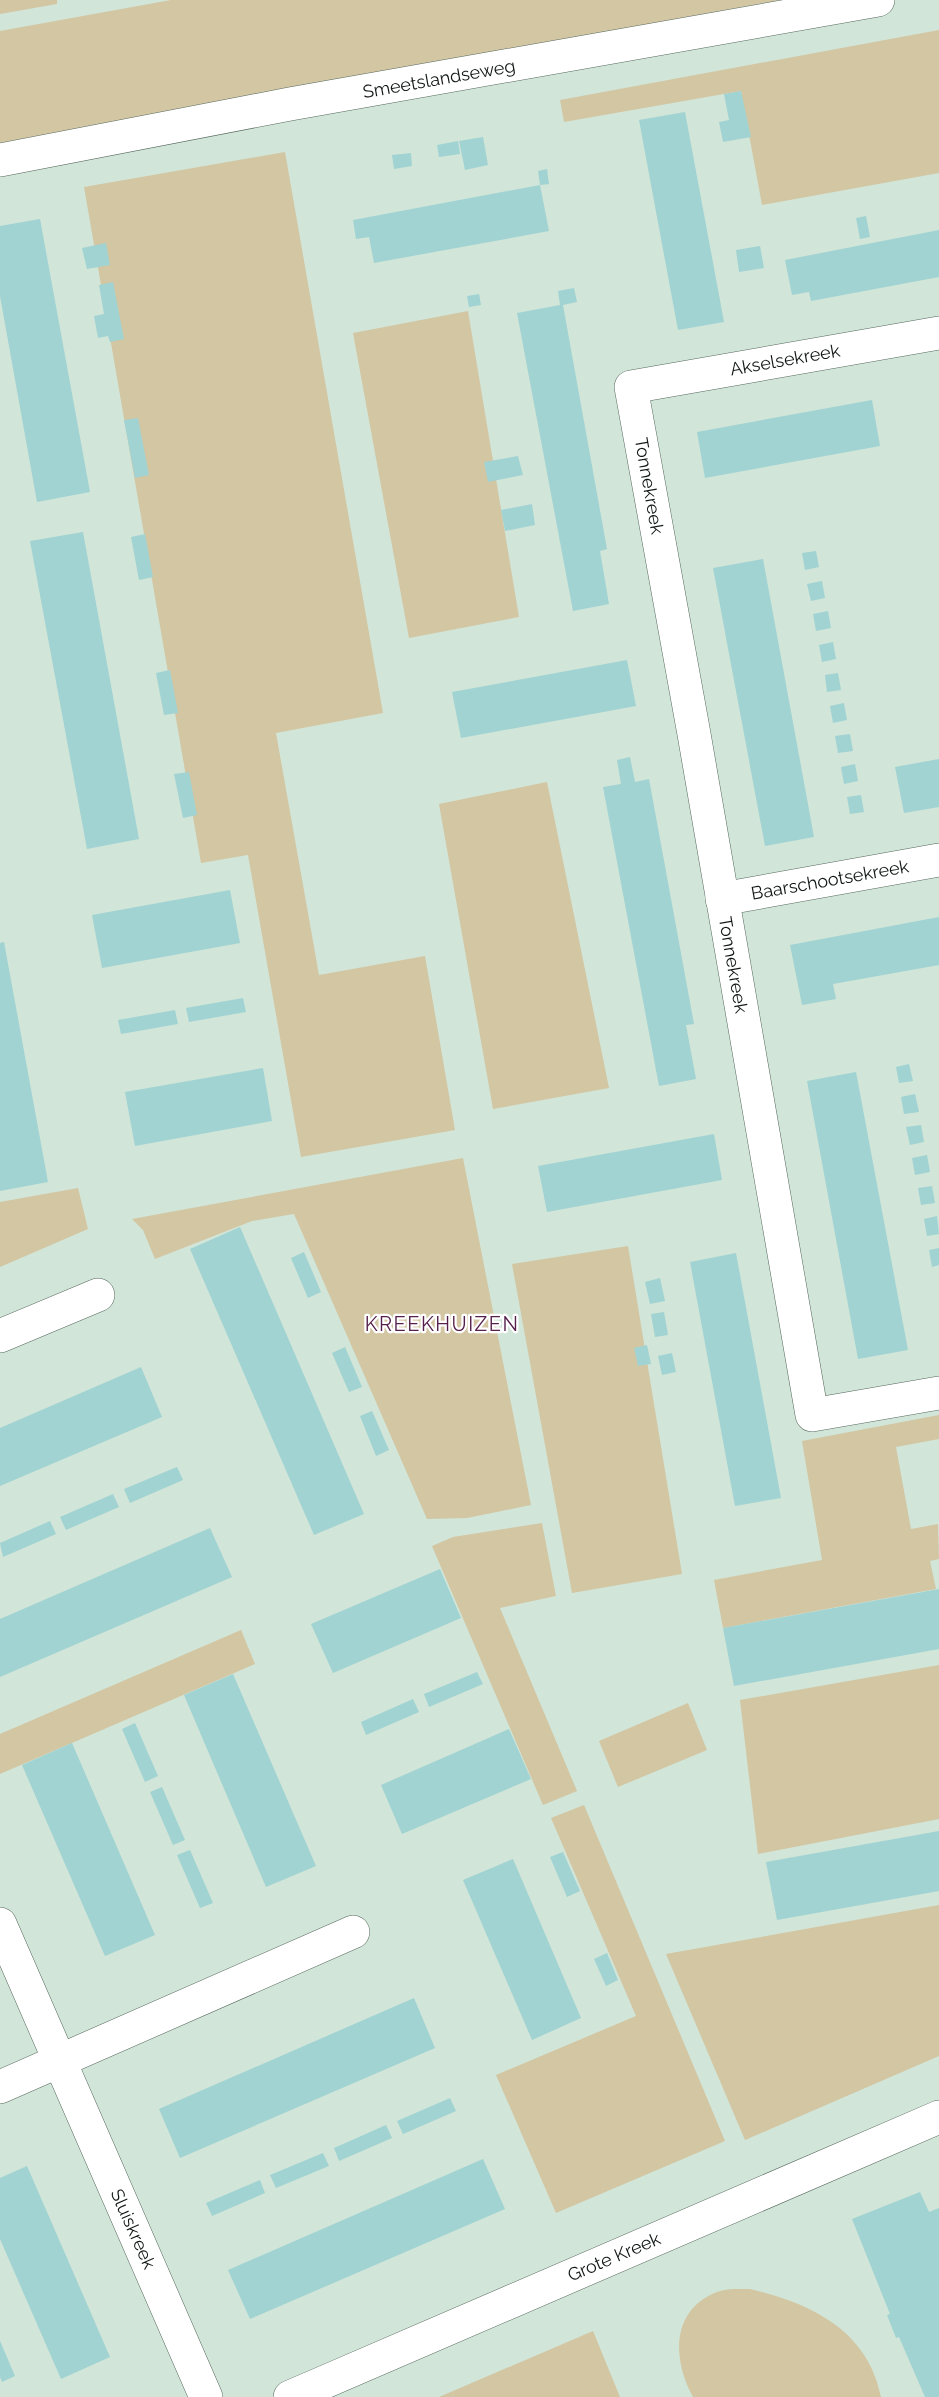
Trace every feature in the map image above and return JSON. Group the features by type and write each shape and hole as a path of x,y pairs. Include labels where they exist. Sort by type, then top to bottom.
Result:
{"street":[{"name":"Smeetslandseweg","path":"0,160 290,104 878,0"},
{"name":"Akselsekreek","path":"631,387 939,333"},
{"name":"Tonnekreek","path":"631,387 812,1415 939,1393"},
{"name":"Baarschootsekreek","path":"722,899 939,860"},
{"path":"0,1336 98,1295"},
{"name":"Sluiskreek","path":"0,1924 206,2397"},
{"path":"0,2086 353,1932"},
{"name":"Grote Kreek","path":"290,2397 939,2117"}],"shaded area":[{"path":"0,0 57,0 57,4 0,14"},
{"path":"171,0 781,0 0,143 0,31"},
{"path":"939,30 939,173 762,205 741,91 564,122 560,100"},
{"path":"285,152 383,713 276,733 319,975 425,956 455,1130 301,1157 248,855 201,863 84,187"},
{"path":"468,311 519,617 409,638 353,333"},
{"path":"547,782 609,1088 493,1109 439,804"},
{"path":"463,1158 531,1505 467,1518 427,1519 294,1214 252,1221 155,1259 143,1230 132,1219"},
{"path":"78,1188 88,1229 0,1267 0,1202"},
{"path":"628,1246 682,1574 572,1593 512,1264"},
{"path":"939,1415 939,1439 896,1447 911,1529 938,1524 939,1559 930,1561 936,1589 723,1628 714,1580 822,1560 802,1441"},
{"path":"542,1523 556,1596 500,1608 577,1791 543,1805 432,1546 453,1537"},
{"path":"241,1630 255,1664 0,1774 0,1734"},
{"path":"939,1665 939,1819 758,1854 740,1700"},
{"path":"688,1703 707,1750 618,1787 599,1741"},
{"path":"584,1805 725,2141 556,2213 496,2075 636,2016 551,1818"},
{"path":"939,1905 939,2056 745,2140 666,1954"},
{"path":"729,2289 750,2289 794,2302 833,2323 850,2337 874,2374 881,2397 693,2397 681,2367 679,2352 684,2323 691,2311 702,2300 717,2292"},
{"path":"593,2331 620,2397 439,2397"}],"building":[{"path":"741,91 751,137 723,142 719,122 729,120 724,94"},
{"path":"685,112 724,322 678,330 639,120"},
{"path":"483,137 488,165 465,170 459,141"},
{"path":"458,141 460,154 439,157 437,145"},
{"path":"411,153 412,166 394,169 392,155"},
{"path":"547,169 549,184 540,185 538,171"},
{"path":"540,185 549,231 374,263 369,237 356,239 353,220"},
{"path":"866,216 870,237 860,239 856,218"},
{"path":"40,219 90,492 37,502 0,296 0,226"},
{"path":"939,230 939,277 811,301 809,292 792,295 785,260"},
{"path":"106,243 110,265 87,269 82,248"},
{"path":"760,246 764,268 739,272 736,250"},
{"path":"113,282 124,339 110,342 108,336 98,338 94,316 104,314 99,285"},
{"path":"574,288 577,302 563,305 607,549 600,551 609,604 573,611 517,313 560,305 558,291"},
{"path":"479,294 481,305 469,307 467,296"},
{"path":"872,400 880,446 705,478 697,432"},
{"path":"138,418 149,475 135,478 124,420"},
{"path":"518,456 523,475 488,482 484,462"},
{"path":"532,504 535,525 505,531 501,510"},
{"path":"83,532 139,839 87,849 30,541"},
{"path":"145,534 153,577 139,580 131,537"},
{"path":"816,551 819,567 805,570 802,553"},
{"path":"763,559 814,837 765,846 713,568"},
{"path":"822,581 825,598 811,601 807,584"},
{"path":"828,611 831,628 816,631 813,614"},
{"path":"833,642 836,659 822,662 819,645"},
{"path":"627,660 636,706 461,738 452,692"},
{"path":"170,670 178,713 164,715 156,673"},
{"path":"838,673 841,690 827,692 825,675"},
{"path":"844,703 847,720 833,723 830,706"},
{"path":"850,734 853,751 838,753 835,736"},
{"path":"630,757 635,782 649,779 694,1024 686,1025 696,1079 659,1086 603,787 621,784 617,760"},
{"path":"939,759 939,807 904,813 895,767"},
{"path":"855,764 858,781 844,784 841,767"},
{"path":"189,772 197,815 183,818 174,774"},
{"path":"861,795 864,812 850,814 847,797"},
{"path":"230,890 240,943 102,968 92,915"},
{"path":"939,917 939,965 833,984 836,999 802,1005 790,945"},
{"path":"4,942 48,1182 0,1191 0,943"},
{"path":"243,998 246,1012 189,1022 186,1008"},
{"path":"175,1010 178,1024 121,1034 118,1020"},
{"path":"909,1064 913,1081 899,1083 896,1067"},
{"path":"263,1068 272,1121 135,1146 125,1092"},
{"path":"856,1072 908,1350 858,1359 807,1081"},
{"path":"915,1094 919,1112 904,1114 901,1097"},
{"path":"921,1125 924,1142 910,1145 906,1127"},
{"path":"714,1134 722,1180 547,1212 538,1166"},
{"path":"927,1155 930,1172 915,1175 912,1158"},
{"path":"932,1186 935,1203 921,1205 918,1188"},
{"path":"937,1216 939,1234 927,1236 924,1219"},
{"path":"240,1227 364,1514 314,1535 190,1249"},
{"path":"939,1248 939,1265 932,1267 929,1250"},
{"path":"304,1252 321,1292 308,1298 291,1258"},
{"path":"736,1253 781,1498 735,1506 690,1262"},
{"path":"660,1278 665,1301 650,1304 645,1282"},
{"path":"664,1312 668,1335 655,1337 651,1314"},
{"path":"647,1345 651,1364 638,1366 634,1348"},
{"path":"345,1347 362,1387 349,1392 332,1353"},
{"path":"672,1353 676,1372 662,1375 658,1356"},
{"path":"141,1367 162,1417 0,1486 0,1428"},
{"path":"372,1411 389,1450 376,1456 360,1416"},
{"path":"177,1467 183,1480 130,1503 124,1489"},
{"path":"113,1494 119,1507 66,1530 60,1517"},
{"path":"50,1521 56,1534 3,1557 0,1543"},
{"path":"210,1528 232,1577 0,1677 0,1619"},
{"path":"440,1569 461,1618 333,1673 311,1624"},
{"path":"939,1589 939,1649 734,1686 723,1628"},
{"path":"477,1672 483,1684 429,1707 424,1694"},
{"path":"233,1674 316,1866 266,1887 184,1695"},
{"path":"413,1699 419,1712 366,1735 361,1722"},
{"path":"135,1723 158,1776 145,1782 122,1729"},
{"path":"509,1729 531,1779 402,1834 381,1785"},
{"path":"72,1743 155,1935 105,1956 22,1765"},
{"path":"162,1787 185,1840 173,1845 150,1792"},
{"path":"939,1831 939,1891 777,1920 766,1862"},
{"path":"190,1850 213,1903 200,1908 177,1855"},
{"path":"563,1852 580,1891 567,1897 550,1857"},
{"path":"513,1859 581,2018 532,2040 463,1880"},
{"path":"607,1953 618,1980 606,1986 594,1959"},
{"path":"414,1998 435,2048 180,2158 159,2109"},
{"path":"450,2098 456,2111 403,2134 397,2121"},
{"path":"386,2125 392,2138 339,2161 334,2148"},
{"path":"323,2153 329,2166 276,2188 270,2175"},
{"path":"483,2159 505,2209 250,2319 228,2270"},
{"path":"27,2166 110,2357 61,2379 0,2239 0,2178"},
{"path":"260,2180 265,2193 212,2216 206,2203"},
{"path":"920,2192 929,2212 939,2208 939,2397 925,2397 899,2337 896,2338 887,2315 890,2314 852,2219"},
{"path":"0,2341 15,2376 2,2382 0,2377"}],"district":[{"name":"KREEKHUIZEN","path":"442,1324"}]}
